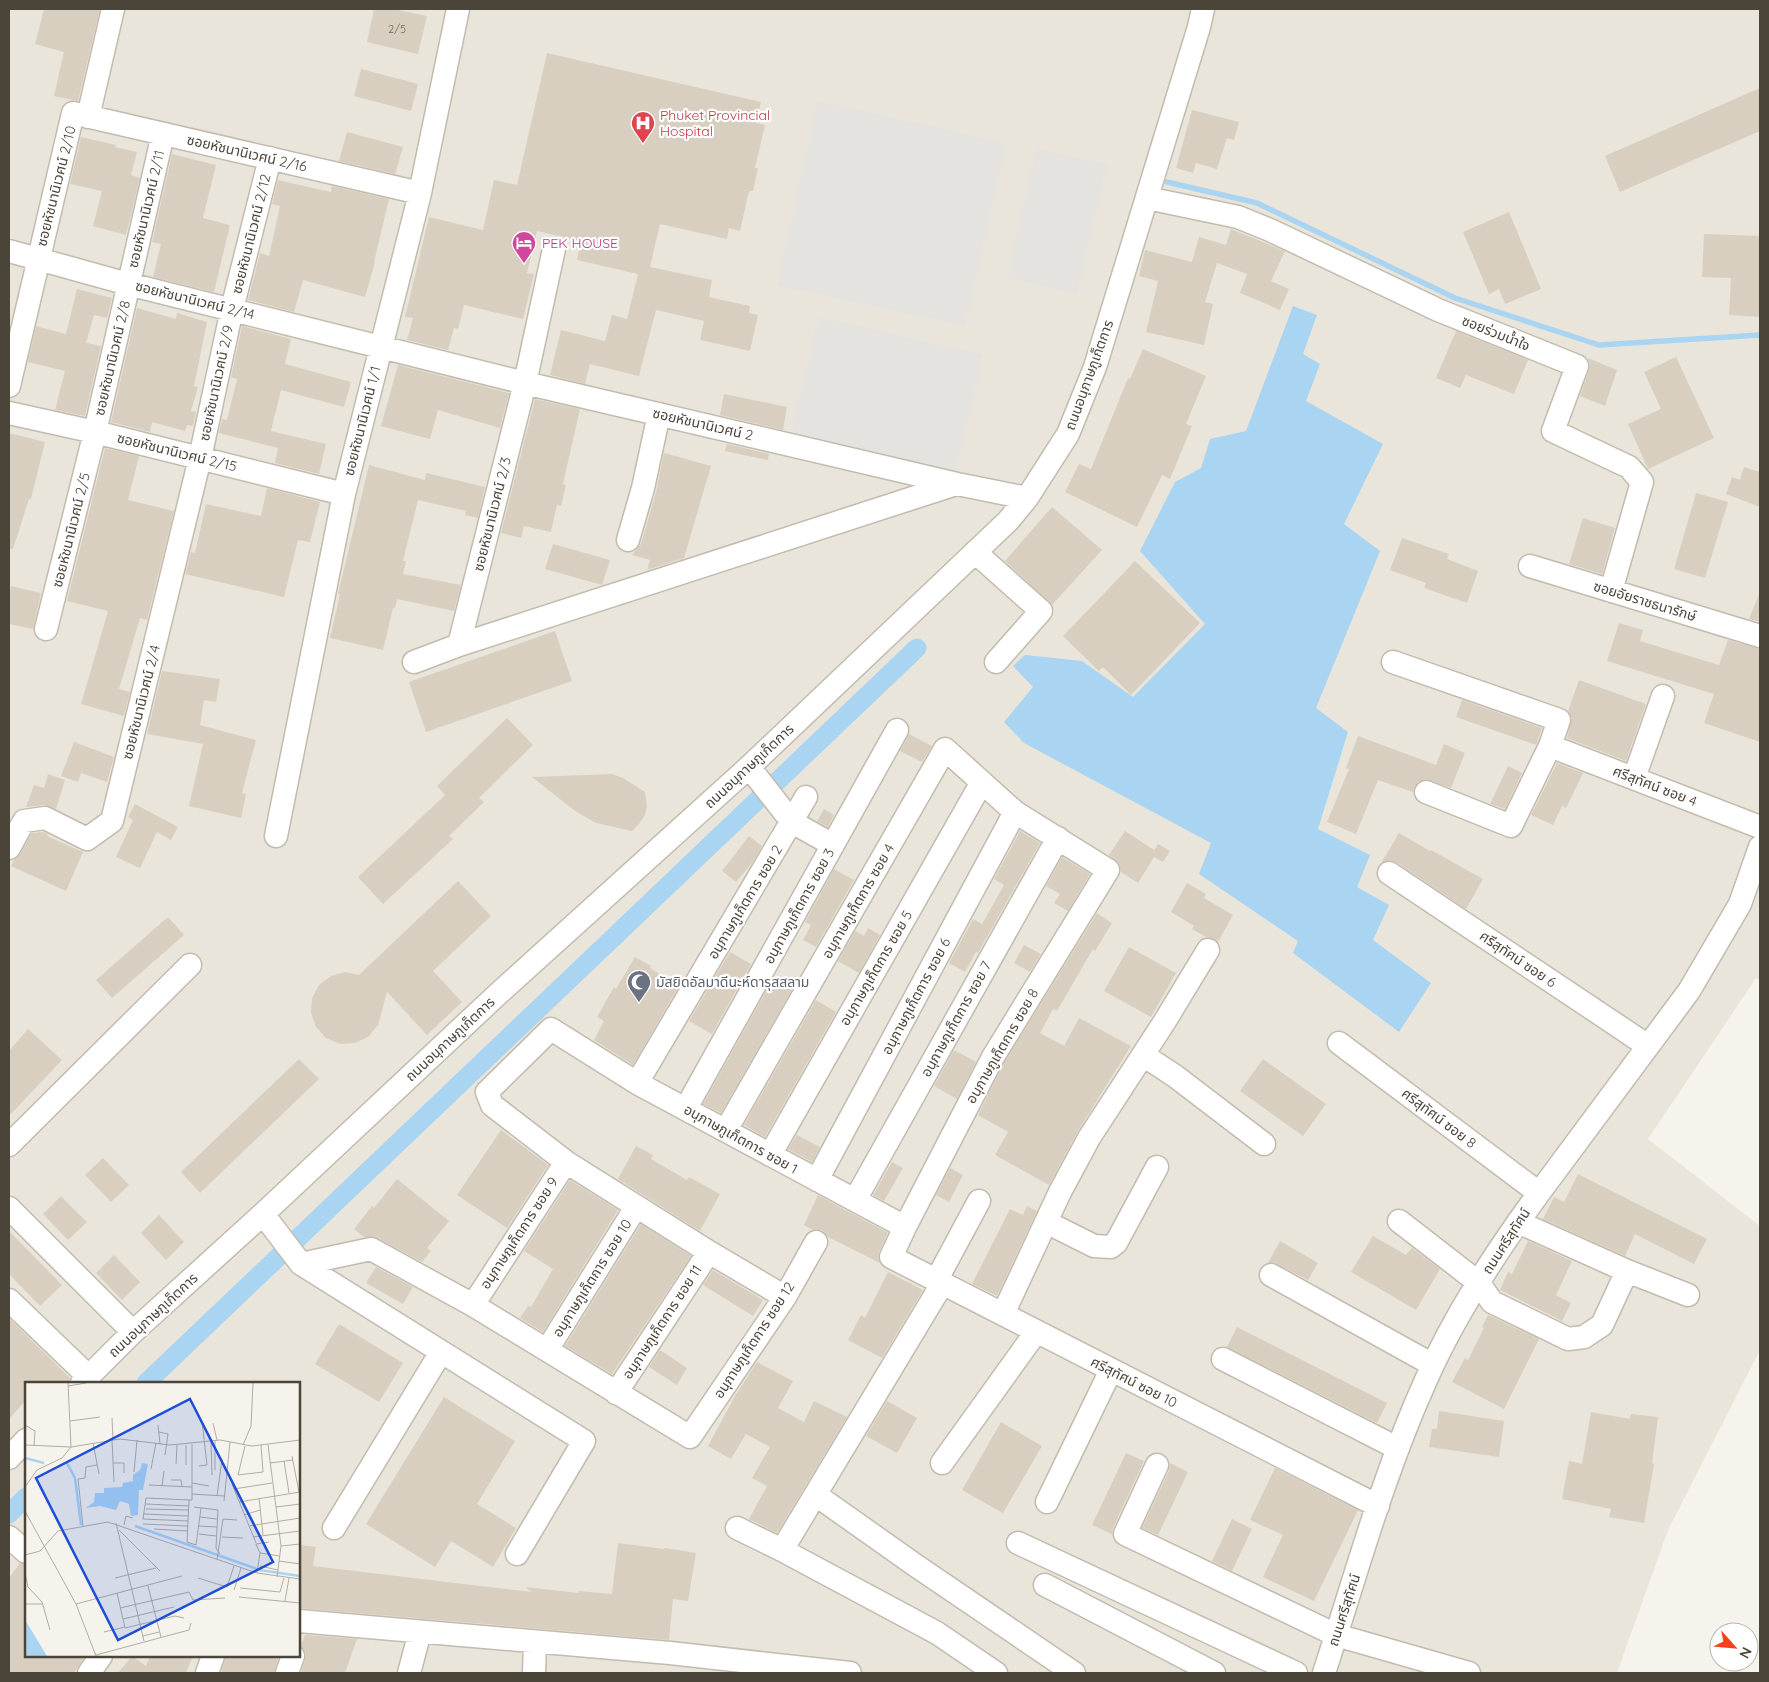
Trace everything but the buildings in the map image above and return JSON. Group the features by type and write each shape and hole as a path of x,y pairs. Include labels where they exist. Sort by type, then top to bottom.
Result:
{"street":[{"name":"ซอยหัชนานิเวศน์ 2/10","path":"9,386 38,258 113,9"},
{"name":"ซอยหัชนานิเวศน์ 1/1","path":"276,836 344,494 420,193 458,9"},
{"name":"ถนนอนุภาษภูเก็ตการ","path":"86,1380 133,1332 264,1214 499,993 749,767 1008,522 1068,434 1095,367 1200,27 1203,9"},
{"name":"ซอยหัชนานิเวศน์ 2/16","path":"81,115 420,193"},
{"name":"ซอยหัชนานิเวศน์ 2/11","path":"128,284 163,134"},
{"name":"ซอยหัชนานิเวศน์ 2/12","path":"232,309 270,158"},
{"name":"ซอยร่วมน้ำใจ","path":"1147,198 1238,217 1270,230 1438,310 1577,366 1553,431 1629,467 1642,482 1611,590"},
{"name":"ซอยหัชนานิเวศน์ 2/3","path":"459,645 525,383 554,250"},
{"name":"ซอยหัชนานิเวศน์ 2/14","path":"9,251 128,284 381,346"},
{"name":"ซอยหัชนานิเวศน์ 2/8","path":"95,432 128,284"},
{"name":"ซอยหัชนานิเวศน์ 2/9","path":"200,458 232,309"},
{"name":"ซอยหัชนานิเวศน์ 2","path":"381,346 525,383 957,484 1026,498"},
{"name":"ซอยหัชนานิเวศน์ 2/15","path":"9,413 95,432 344,494"},
{"path":"628,540 643,488 660,414"},
{"name":"ซอยหัชนานิเวศน์ 2/5","path":"46,629 95,432"},
{"name":"ซอยหัชนานิเวศน์ 2/4","path":"9,848 24,820 44,818 87,838 112,821 200,458"},
{"path":"414,662 459,645 957,484"},
{"path":"975,552 1041,611 996,662"},
{"name":"ซอยอัยราชธนารักษ์","path":"1530,566 1760,636"},
{"path":"1393,662 1559,720 1550,746 1511,826 1426,792"},
{"path":"1634,778 1663,696"},
{"name":"อนุภาษภูเก็ตการ ซอย 3","path":"686,1108 897,730"},
{"name":"ศรีสุทัศน์ ซอย 4","path":"1550,746 1760,826"},
{"name":"อนุภาษภูเก็ตการ ซอย 4","path":"726,1130 944,749 982,782"},
{"path":"749,767 792,822 833,845"},
{"path":"982,782 1015,812 1058,838"},
{"name":"อนุภาษภูเก็ตการ ซอย 5","path":"770,1155 982,782"},
{"name":"อนุภาษภูเก็ตการ ซอย 2","path":"637,1083 806,797"},
{"name":"อนุภาษภูเก็ตการ ซอย 6","path":"817,1180 1015,812"},
{"name":"อนุภาษภูเก็ตการ ซอย 8","path":"906,1227 993,1057 1108,870 1058,838"},
{"name":"อนุภาษภูเก็ตการ ซอย 7","path":"855,1200 1058,838"},
{"name":"ถนนศรีสุทัศน์","path":"1324,1673 1397,1448 1433,1365 1464,1306 1518,1222 1689,991 1740,904 1760,847"},
{"name":"ศรีสุทัศน์ ซอย 6","path":"1389,873 1648,1046"},
{"path":"1003,1314 1046,1222 1089,1138 1208,950"},
{"path":"9,1145 190,965"},
{"name":"อนุภาษภูเก็ตการ ซอย 1","path":"566,1162 492,1105 487,1092 551,1029 637,1083 906,1227"},
{"name":"ศรีสุทัศน์ ซอย 8","path":"1339,1042 1539,1193"},
{"path":"1143,1055 1175,1076 1264,1144"},
{"path":"566,1162 636,1207 785,1297"},
{"name":"อนุภาษภูเก็ตการ ซอย 9","path":"473,1304 566,1162"},
{"path":"1046,1222 1094,1246 1111,1247 1116,1243 1157,1167"},
{"path":"782,1550 816,1495 939,1282 979,1201"},
{"name":"อนุภาษภูเก็ตการ ซอย 10","path":"548,1350 636,1207"},
{"path":"9,1208 133,1332"},
{"path":"264,1214 301,1264 584,1441 517,1554"},
{"path":"1399,1222 1478,1283 1492,1302 1568,1339 1584,1338 1602,1325 1627,1271"},
{"path":"1518,1222 1627,1271 1688,1295"},
{"name":"ศรีสุทัศน์ ซอย 10","path":"906,1227 891,1257 1378,1506"},
{"name":"อนุภาษภูเก็ตการ ซอย 12","path":"616,1392 690,1437 785,1297 816,1242"},
{"path":"301,1264 371,1250 473,1304 616,1392"},
{"name":"อนุภาษภูเก็ตการ ซอย 11","path":"616,1392 709,1252"},
{"path":"1270,1274 1433,1365"},
{"path":"9,1300 86,1380"},
{"path":"942,1463 1036,1332"},
{"path":"334,1528 441,1352"},
{"path":"1223,1359 1397,1448"},
{"path":"1047,1502 1111,1370"},
{"path":"9,1458 25,1441"},
{"path":"1157,1465 1125,1534 1336,1636 1469,1673"},
{"path":"816,1495 1074,1673"},
{"path":"737,1528 937,1633 996,1673"},
{"path":"1018,1543 1296,1673"},
{"path":"1045,1586 1214,1673"},
{"path":"301,1628 420,1632 535,1642 669,1663 850,1673"},
{"path":"409,1673 420,1632"},
{"path":"534,1673 535,1642"},
{"path":"89,1673 100,1657"},
{"path":"207,1673 213,1657"},
{"path":"287,1673 293,1657"}],"shaded area":[{"path":"9,9 1760,9 1760,980 1756,978 1648,1139 1760,1226 1760,1350 1668,1530 1617,1673 9,1673"},
{"path":"818,101 1006,143 965,326 777,285"},
{"path":"1036,149 1107,164 1077,294 1007,278"},
{"path":"819,317 983,355 955,474 791,435"}],"water":[{"path":"1293,306 1317,315 1303,354 1320,364 1306,401 1383,444 1344,524 1380,551 1316,708 1348,732 1318,829 1370,855 1357,887 1389,905 1373,940 1431,983 1399,1032 1293,953 1298,941 1199,874 1211,843 1024,743 1004,722 1033,687 1013,666 1025,655 1082,661 1133,697 1205,624 1140,551 1175,482 1201,468 1210,439 1246,431"}],"waterway":[{"path":"1167,182 1257,203 1455,298 1599,345 1760,335"},
{"path":"147,1382 917,648"},
{"path":"9,1514 25,1498"}],"place":[{"name":"Phuket Provincial Hospital","path":"643,144"},
{"name":"PEK HOUSE","path":"524,264"},
{"name":"มัสยิดอัลมาดีนะห์ดารุสสลาม","path":"639,1003"}]}
